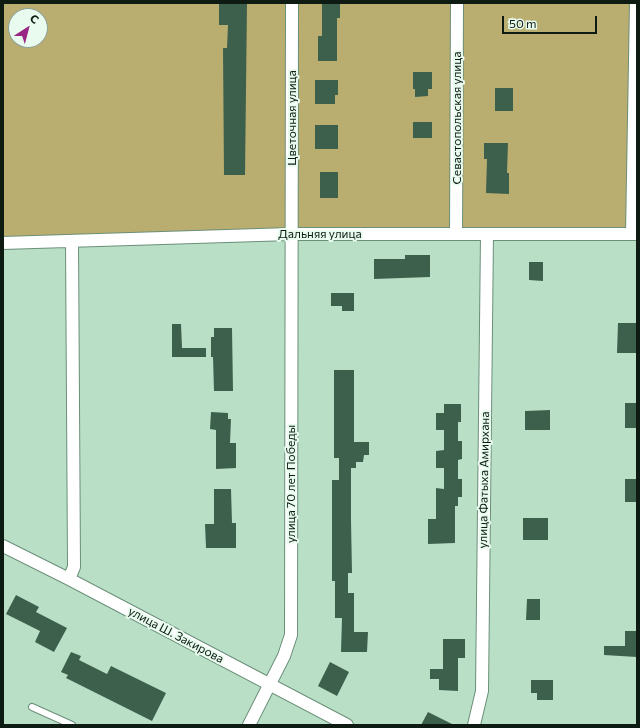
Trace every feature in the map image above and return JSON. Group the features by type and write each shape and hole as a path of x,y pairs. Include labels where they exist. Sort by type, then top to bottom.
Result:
{"street":[{"name":"Цветочная улица","path":"291,234 292,3"},
{"name":"Севастопольская улица","path":"456,234 457,3"},
{"path":"634,234 636,3"},
{"name":"Дальняя улица","path":"3,243 291,234 634,234"},
{"name":"улица 70 лет Победы","path":"249,725 284,656 291,635 291,234"},
{"name":"улица Фатыха Амирхана","path":"474,725 482,691 487,234"},
{"path":"69,578 74,567 72,241"},
{"name":"улица Ш. Закирова","path":"3,546 69,578 347,725"}],"lane":[{"path":"32,707 72,725"}],"shaded area":[{"path":"3,3 637,3 637,227 428,227 3,243"}],"building":[{"path":"219,3 247,3 245,175 224,175 223,48 227,48 228,25 219,25"},
{"path":"322,3 340,3 340,18 337,18 337,61 318,61 318,36 322,36"},
{"path":"413,72 432,72 432,89 428,89 428,96 415,97 415,89 413,89"},
{"path":"315,80 338,80 338,95 335,95 335,104 315,104"},
{"path":"495,88 513,88 513,111 495,111"},
{"path":"413,122 432,122 432,138 413,138"},
{"path":"315,125 338,125 338,149 315,149"},
{"path":"484,143 508,143 507,173 509,173 509,194 486,193 487,159 484,159"},
{"path":"320,172 338,172 338,198 320,198"},
{"path":"405,255 430,255 430,277 374,279 374,259 405,259"},
{"path":"529,262 543,262 543,281 529,280"},
{"path":"331,293 354,293 354,311 342,311 342,306 331,306"},
{"path":"618,323 637,323 637,353 617,353"},
{"path":"172,324 181,324 182,348 206,348 206,357 172,357"},
{"path":"214,328 232,328 233,391 214,391 211,337 214,337"},
{"path":"334,370 354,370 354,442 369,442 369,455 364,455 363,462 356,462 356,468 351,468 352,573 348,573 348,593 354,593 354,632 368,632 367,652 341,652 342,618 335,618 335,581 332,581 332,480 339,480 339,458 334,458"},
{"path":"625,403 637,403 637,428 625,428"},
{"path":"444,404 461,404 461,422 458,422 458,441 462,441 462,459 458,460 458,479 462,479 462,497 458,497 458,506 455,506 455,543 428,544 428,519 436,519 436,488 444,489 444,468 436,468 436,451 444,450 444,430 436,430 436,413 444,413"},
{"path":"550,410 550,430 525,430 525,411"},
{"path":"211,412 228,413 228,419 231,419 230,443 236,443 236,468 216,469 216,430 210,429"},
{"path":"625,479 637,479 637,502 625,502"},
{"path":"214,489 231,489 232,523 236,523 236,548 206,548 205,524 214,524"},
{"path":"523,518 548,518 548,540 523,540"},
{"path":"16,595 39,607 36,612 67,628 54,652 35,642 40,631 6,614"},
{"path":"527,599 540,599 540,620 526,620"},
{"path":"625,631 637,631 637,657 604,655 604,646 625,646"},
{"path":"443,639 465,639 465,658 458,658 458,691 439,690 439,679 430,679 430,669 443,669"},
{"path":"71,652 81,656 79,660 107,674 111,666 166,693 152,721 66,678 68,675 61,672"},
{"path":"330,662 349,672 337,696 318,686"},
{"path":"531,680 553,680 553,700 537,700 537,693 531,693"},
{"path":"428,712 454,725 421,725"}]}
